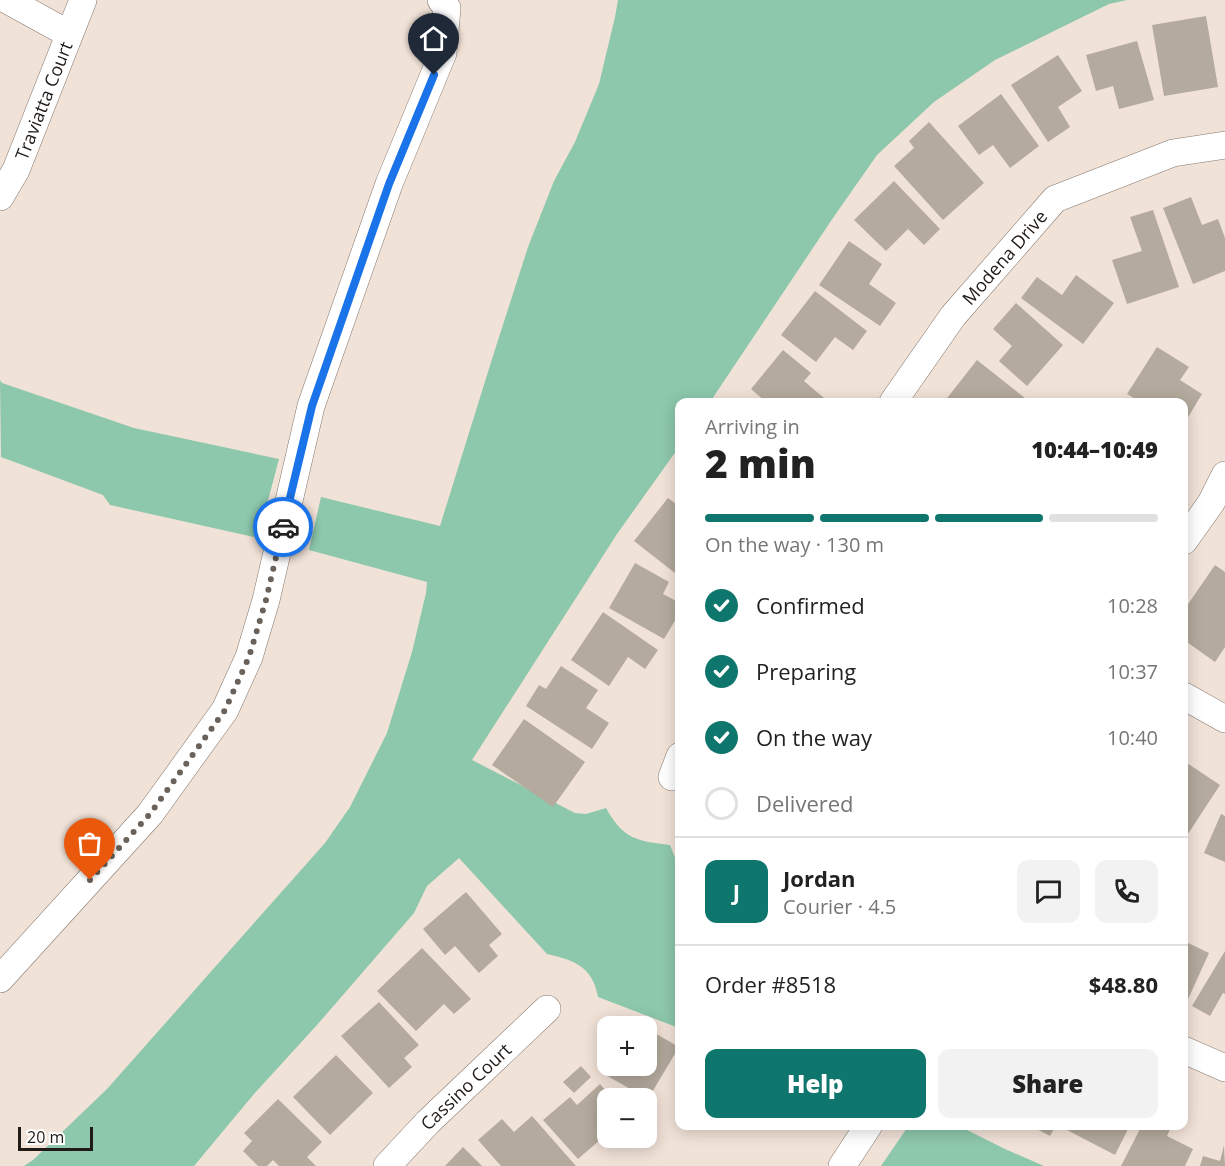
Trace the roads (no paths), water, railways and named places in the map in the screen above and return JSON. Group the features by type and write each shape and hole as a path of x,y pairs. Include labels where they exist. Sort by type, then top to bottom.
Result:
{"street":[{"path":"7,0 69,34"},
{"name":"Traviatta Court","path":"0,197 16,170 83,0"},
{"path":"0,979 150,814 225,710 249,657 266,600 312,406 389,184 443,53 444,4"},
{"name":"Modena Drive","path":"896,398 953,316 1055,199 1173,153 1225,145"},
{"path":"1188,535 1211,503 1225,475"},
{"path":"1188,698 1225,719"},
{"name":"Cassino Court","path":"387,1166 428,1122 547,1009"},
{"path":"1188,1052 1225,1068"},
{"path":"842,1166 866,1130"}]}
